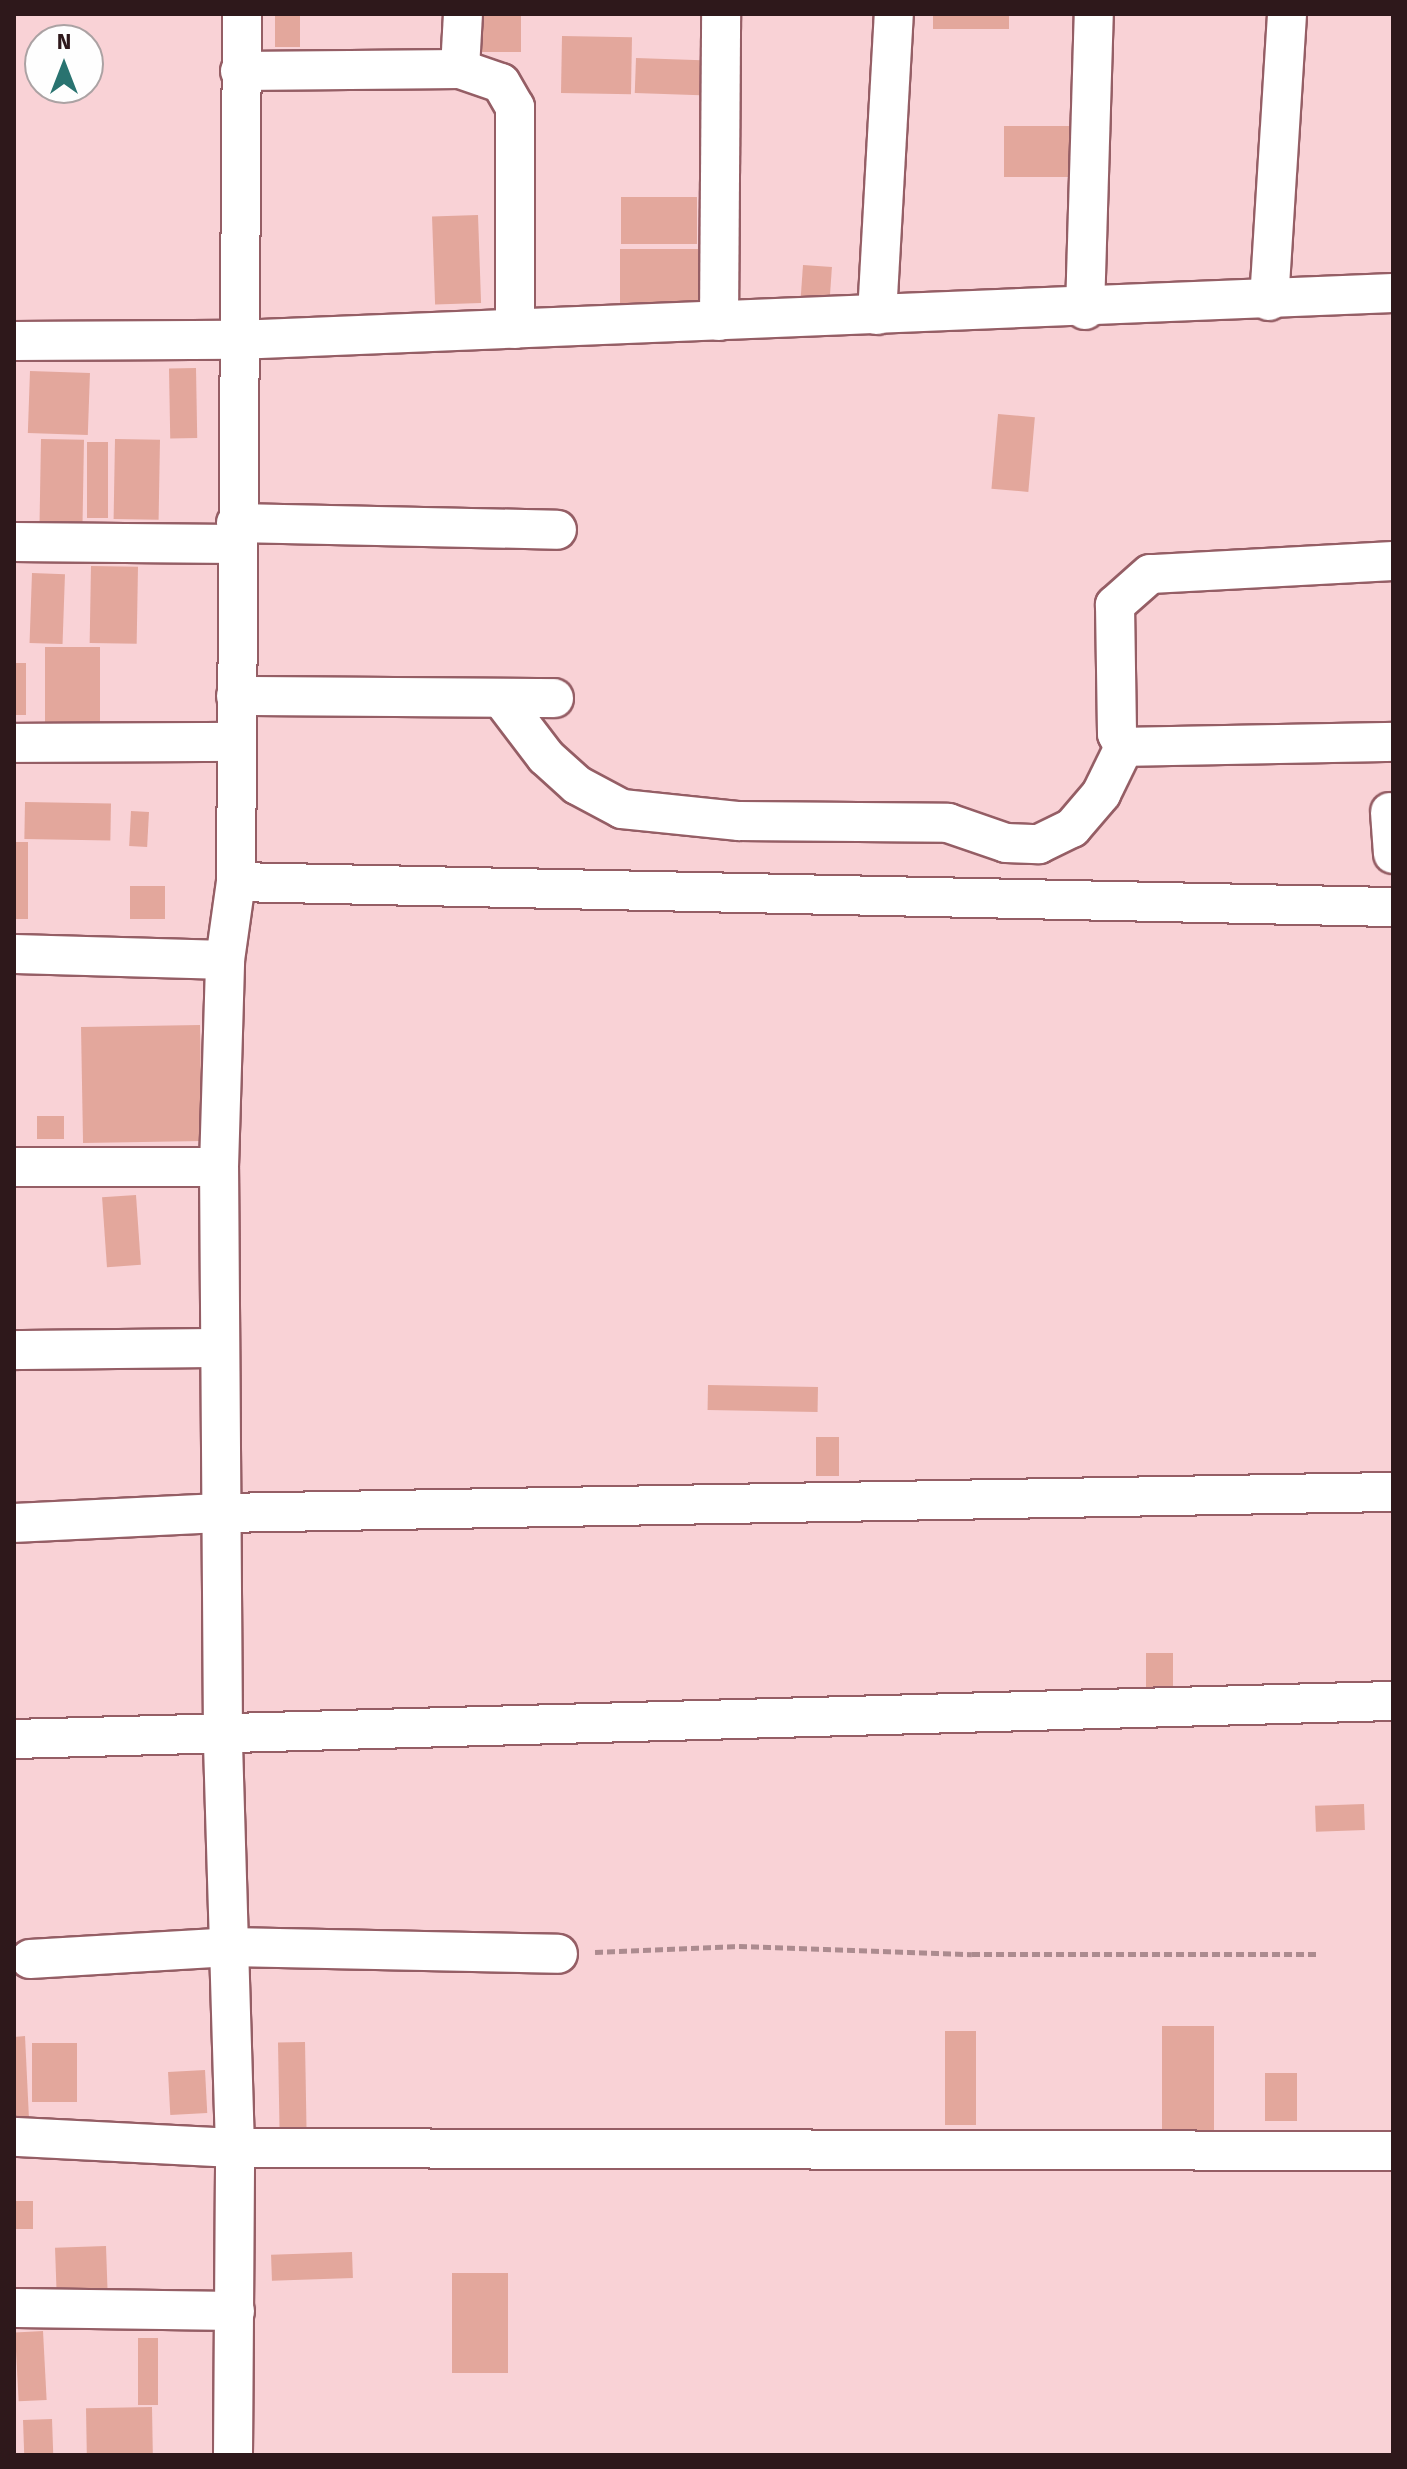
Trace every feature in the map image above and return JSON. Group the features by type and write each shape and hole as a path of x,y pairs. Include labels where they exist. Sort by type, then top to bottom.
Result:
{"street":[{"path":"233,2455 235,2148 223,1734 219,1167 225,960 236,882 236,340 242,14"},
{"path":"460,69 463,14"},
{"path":"719,321 721,14"},
{"path":"877,315 894,14"},
{"path":"1085,310 1094,14"},
{"path":"1269,301 1287,14"},
{"path":"240,71 460,69 501,83 515,107 515,329"},
{"path":"14,341 236,340 1085,310 1393,293"},
{"path":"14,542 236,533 557,530"},
{"path":"1124,747 1117,734 1115,605 1150,574 1393,561"},
{"path":"236,696 554,698"},
{"path":"501,698 546,757 577,785 622,809 739,821 948,823 1006,843 1039,844 1072,828 1101,794 1124,747"},
{"path":"14,743 236,742"},
{"path":"1124,747 1393,742"},
{"path":"1390,812 1393,854"},
{"path":"236,882 1393,907"},
{"path":"14,954 225,960"},
{"path":"14,1167 219,1167"},
{"path":"14,1350 219,1348"},
{"path":"14,1523 222,1513 1393,1492"},
{"path":"14,1739 1393,1701"},
{"path":"30,1959 230,1947 558,1954"},
{"path":"16,2137 235,2148 1393,2151"},
{"path":"16,2308 235,2311"}],"path":[{"path":"558,1954 739,1946 972,1954 1317,1954"}],"building":[{"path":"275,14 300,14 300,47 275,47"},
{"path":"473,14 521,14 521,52 473,52"},
{"path":"933,14 1009,14 1009,29 933,29"},
{"path":"562,36 632,37 631,94 561,93"},
{"path":"636,58 709,61 708,96 635,93"},
{"path":"1004,126 1077,126 1077,177 1004,177"},
{"path":"621,197 697,197 697,244 621,244"},
{"path":"478,215 481,303 435,305 432,217"},
{"path":"620,249 698,249 698,307 620,307"},
{"path":"803,265 832,267 829,306 800,304"},
{"path":"169,368 196,368 197,438 170,438"},
{"path":"30,371 90,373 88,435 28,433"},
{"path":"998,414 1035,417 1028,492 991,489"},
{"path":"41,439 84,440 83,522 40,521"},
{"path":"115,439 160,440 159,520 114,519"},
{"path":"87,442 108,442 108,518 87,518"},
{"path":"91,566 138,567 137,644 90,643"},
{"path":"32,573 65,574 63,644 30,643"},
{"path":"45,647 100,647 100,728 45,728"},
{"path":"14,663 26,663 26,715 14,715"},
{"path":"25,802 111,804 110,840 24,839"},
{"path":"131,811 149,812 147,847 129,846"},
{"path":"14,842 28,842 28,919 14,919"},
{"path":"130,886 165,886 165,919 130,919"},
{"path":"200,1025 202,1141 83,1143 81,1027"},
{"path":"37,1116 64,1116 64,1139 37,1139"},
{"path":"136,1195 141,1265 107,1267 102,1197"},
{"path":"708,1385 818,1387 818,1412 708,1410"},
{"path":"816,1437 839,1437 839,1476 816,1476"},
{"path":"1146,1653 1173,1653 1173,1688 1146,1688"},
{"path":"1364,1804 1365,1830 1316,1832 1315,1806"},
{"path":"1162,2026 1214,2026 1214,2130 1162,2130"},
{"path":"945,2031 976,2031 976,2125 945,2125"},
{"path":"25,2036 29,2119 14,2120 14,2037"},
{"path":"278,2042 305,2042 307,2128 280,2128"},
{"path":"32,2043 77,2043 77,2102 32,2102"},
{"path":"205,2070 207,2113 170,2115 168,2072"},
{"path":"1265,2073 1297,2073 1297,2121 1265,2121"},
{"path":"14,2201 33,2201 33,2229 14,2229"},
{"path":"106,2246 108,2295 57,2297 55,2248"},
{"path":"352,2252 353,2278 272,2281 271,2255"},
{"path":"452,2273 508,2273 508,2373 452,2373"},
{"path":"43,2331 47,2400 19,2401 15,2332"},
{"path":"138,2338 158,2338 158,2405 138,2405"},
{"path":"152,2407 153,2455 87,2455 86,2408"},
{"path":"52,2419 53,2455 24,2455 23,2420"}]}
